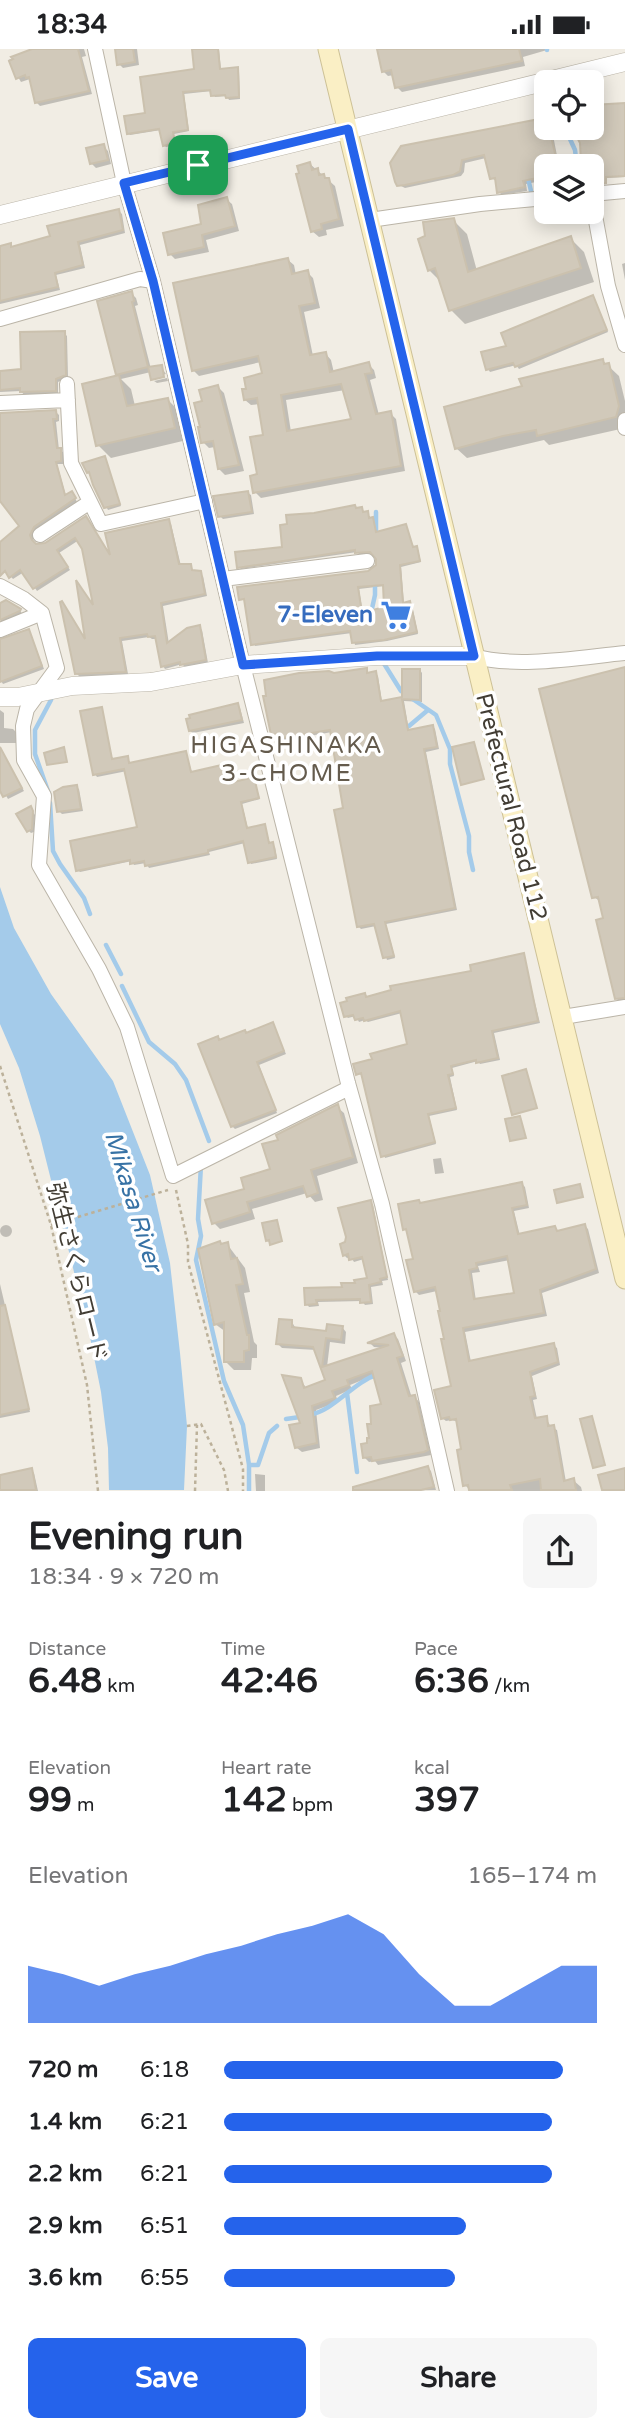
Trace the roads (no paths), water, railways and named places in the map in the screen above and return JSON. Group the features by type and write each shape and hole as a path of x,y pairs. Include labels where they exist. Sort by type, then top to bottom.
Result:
{"main road":[{"name":"Prefectural Road 112","path":"328,49 625,1279"}],"street":[{"path":"95,49 124,183 153,281 243,665 349,1089 382,1203 447,1490"},
{"path":"0,215 625,62"},
{"path":"604,194 625,191"},
{"path":"370,220 534,200"},
{"path":"597,224 608,286 625,345"},
{"path":"0,319 140,279 153,281"},
{"path":"0,403 67,392 71,463 101,524 205,501"},
{"path":"625,420 625,428"},
{"path":"40,534 90,502"},
{"path":"223,579 367,561"},
{"path":"0,586 42,613 57,668 27,709 23,726 24,760 44,796 39,865 99,969 127,1027 173,1176 349,1089"},
{"path":"0,630 42,613"},
{"path":"0,697 18,697 72,686 151,681 243,665 377,656 474,656 534,661 625,653"},
{"path":"563,1017 625,1007"}],"water":[{"name":"Mikasa River","path":"0,887 14,928 51,994 113,1081 150,1175 170,1263 180,1353 187,1426 184,1490 109,1490 108,1448 101,1392 89,1332 40,1136 19,1068 0,1024"}],"waterway":[{"path":"570,140 576,154"},
{"path":"527,174 531,191"},
{"path":"376,512 376,537"},
{"path":"371,613 375,581"},
{"path":"383,662 401,691 436,715 450,749 450,764 469,836 473,870"},
{"path":"49,794 35,754 35,730 51,700"},
{"path":"402,727 409,726 428,710"},
{"path":"50,803 53,851 84,898 90,914"},
{"path":"106,945 121,974"},
{"path":"122,986 149,1042 175,1064 186,1080 209,1141"},
{"path":"201,1165 198,1219 201,1236 196,1260 224,1381 243,1425 249,1465 249,1491"},
{"path":"309,1415 328,1408 360,1383 379,1374"},
{"path":"347,1393 357,1472"},
{"path":"286,1419 300,1417"},
{"path":"249,1465 258,1465 269,1433 277,1426"}],"place":[{"name":"7-Eleven","path":"396,615"}],"district":[{"name":"HIGASHINAKA 3-CHOME","path":"287,759"}]}
